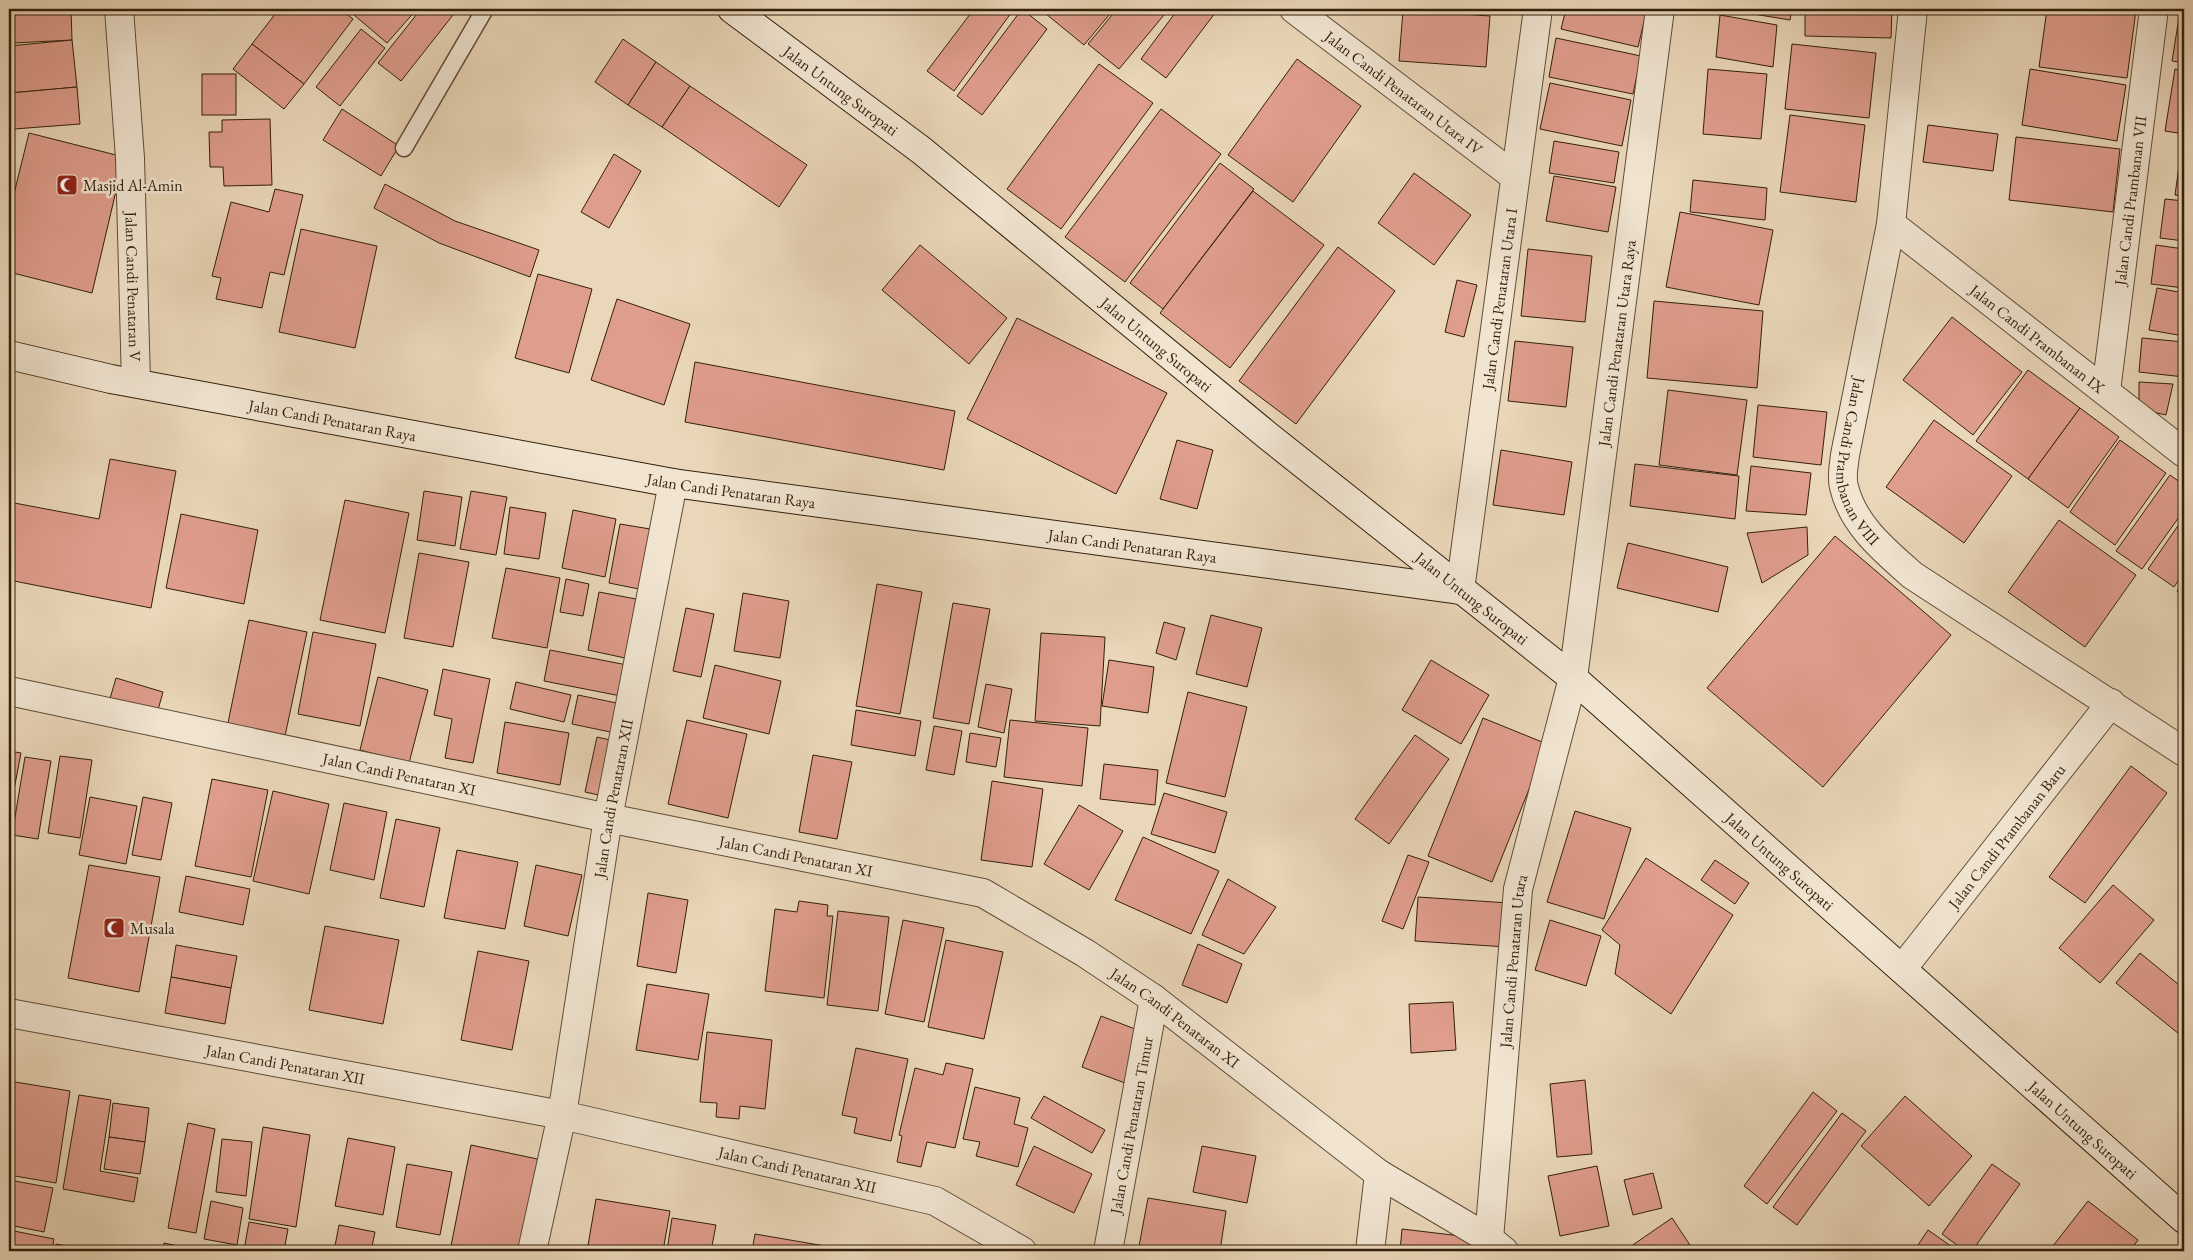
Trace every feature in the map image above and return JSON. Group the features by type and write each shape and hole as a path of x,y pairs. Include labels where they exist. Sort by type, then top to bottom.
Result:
{"street":[{"name":"Jalan Candi Penataran V","path":"119,9 130,158 136,383"},
{"name":"Jalan Untung Suropati","path":"732,9 921,150 1460,590 1573,678 2184,1220"},
{"name":"Jalan Candi Penataran Utara IV","path":"1294,9 1514,176"},
{"name":"Jalan Candi Penataran Utara I","path":"1460,590 1514,176 1538,9"},
{"name":"Jalan Candi Penataran Utara Raya","path":"1573,678 1660,9"},
{"name":"Jalan Candi Prambanan VIII","path":"1913,9 1891,224 1845,455 1843,486 1858,521 1883,549 1912,574 2184,752"},
{"name":"Jalan Candi Prambanan VII","path":"2106,391 2154,9"},
{"name":"Jalan Candi Prambanan IX","path":"1891,224 2184,453"},
{"name":"Jalan Candi Penataran Raya","path":"9,355 136,383 673,483 1460,590"},
{"name":"Jalan Candi Penataran XII","path":"562,1115 608,818 673,483"},
{"name":"Jalan Candi Penataran Utara","path":"1494,1247 1518,889 1573,678"},
{"name":"Jalan Candi Penataran XI","path":"9,691 608,818 984,893 1085,953 1154,999 1379,1174 1494,1247"},
{"name":"Jalan Candi Prambanan Baru","path":"1902,969 2111,703"},
{"name":"Jalan Candi Penataran Timur","path":"1108,1251 1154,999"},
{"name":"Jalan Candi Penataran XII","path":"9,1013 562,1115 935,1201 1022,1251"},
{"path":"532,1251 562,1115"},
{"path":"1370,1251 1379,1174"}],"lane":[{"path":"404,148 485,9"}],"building":[{"path":"12,9 71,9 72,40 14,43"},
{"path":"279,9 340,9 353,19 304,84 252,44"},
{"path":"347,9 417,9 387,43"},
{"path":"421,9 445,9 453,15 401,81 378,63"},
{"path":"974,9 1014,9 954,91 927,71"},
{"path":"1022,9 1047,29 982,115 957,96"},
{"path":"1040,9 1114,9 1084,45"},
{"path":"1117,9 1169,9 1119,69 1088,44"},
{"path":"1178,9 1218,9 1166,78 1141,59"},
{"path":"1451,9 1498,9 1497,14"},
{"path":"1566,9 1647,9 1638,47 1561,29"},
{"path":"1723,9 1792,9 1790,20"},
{"path":"1805,9 1892,9 1891,38 1805,36"},
{"path":"2047,9 2136,10 2127,78 2039,67"},
{"path":"1403,10 1490,16 1486,67 1399,61"},
{"path":"2180,11 2184,11 2184,63 2172,61"},
{"path":"1720,15 1777,25 1773,67 1716,57"},
{"path":"361,29 385,48 340,106 316,87"},
{"path":"1556,38 1641,56 1633,94 1549,77"},
{"path":"623,39 656,62 628,105 595,82"},
{"path":"72,40 77,87 10,93 9,46"},
{"path":"252,44 304,84 284,109 233,69"},
{"path":"1792,44 1876,53 1869,118 1785,109"},
{"path":"1297,59 1361,106 1293,202 1228,155"},
{"path":"656,62 690,86 662,127 628,105"},
{"path":"1099,64 1153,103 1061,229 1007,189"},
{"path":"1708,69 1767,74 1761,139 1703,134"},
{"path":"2030,69 2126,85 2117,141 2022,125"},
{"path":"2175,69 2184,71 2184,134 2165,131"},
{"path":"202,74 236,74 236,115 202,115"},
{"path":"1550,83 1631,100 1622,146 1540,129"},
{"path":"690,86 807,165 779,207 662,127"},
{"path":"77,87 80,124 14,129 10,93"},
{"path":"342,109 399,146 381,176 323,140"},
{"path":"1161,109 1221,154 1125,282 1065,237"},
{"path":"1790,115 1865,125 1856,202 1780,192"},
{"path":"270,119 272,185 224,186 223,167 210,167 209,132 222,132 222,120"},
{"path":"1928,125 1998,134 1993,171 1923,162"},
{"name":"Masjid Al-Amin","path":"29,133 124,157 92,293 9,272 9,214"},
{"path":"2016,137 2120,149 2113,212 2009,200"},
{"path":"1554,141 1619,152 1614,183 1549,173"},
{"path":"2181,152 2184,152 2184,196 2175,195"},
{"path":"614,154 641,171 609,228 581,212"},
{"path":"1220,163 1254,189 1163,309 1130,283"},
{"path":"1414,173 1471,215 1434,265 1378,223"},
{"path":"1554,176 1616,187 1608,232 1546,221"},
{"path":"1693,180 1767,188 1765,220 1690,212"},
{"path":"385,184 455,221 539,250 530,277 439,243 374,208"},
{"path":"275,189 303,195 284,275 270,272 262,308 216,299 221,278 212,276 231,202 269,212"},
{"path":"1253,191 1324,245 1230,368 1160,313"},
{"path":"2165,199 2184,201 2184,241 2160,238"},
{"path":"1680,212 1773,230 1759,305 1666,287"},
{"path":"301,229 377,246 355,348 279,332"},
{"path":"920,245 1007,318 969,364 882,290"},
{"path":"2156,245 2184,249 2184,288 2151,284"},
{"path":"1338,247 1395,291 1296,424 1239,381"},
{"path":"1528,249 1592,256 1585,322 1521,316"},
{"path":"538,274 592,289 569,373 515,358"},
{"path":"1457,280 1477,285 1464,337 1445,332"},
{"path":"2157,288 2184,293 2184,336 2149,330"},
{"path":"617,299 690,324 664,405 591,380"},
{"path":"1654,301 1763,311 1757,388 1647,378"},
{"path":"1952,317 2022,372 1973,435 1903,380"},
{"path":"1017,318 1167,393 1116,494 967,419"},
{"path":"2142,338 2184,342 2184,377 2139,372"},
{"path":"1515,341 1573,347 1566,407 1508,401"},
{"path":"695,362 955,411 944,470 685,422"},
{"path":"2028,370 2080,408 2028,479 1976,441"},
{"path":"2139,382 2173,384 2166,415 2139,409"},
{"path":"1668,390 1747,400 1737,475 1659,465"},
{"path":"1758,405 1827,412 1821,465 1753,457"},
{"path":"2080,408 2119,437 2068,508 2028,479"},
{"path":"1934,420 2012,476 1964,543 1886,487"},
{"path":"1177,440 1213,450 1197,509 1160,499"},
{"path":"2120,440 2166,473 2115,545 2070,512"},
{"path":"1501,450 1572,462 1564,515 1493,505"},
{"path":"110,459 176,471 151,608 9,580 9,502 99,519"},
{"path":"1635,464 1739,476 1735,519 1630,506"},
{"path":"1751,466 1811,473 1806,515 1746,511"},
{"path":"2170,475 2184,485 2184,510 2142,569 2116,551"},
{"path":"424,491 462,497 455,546 417,540"},
{"path":"471,491 507,497 496,555 460,549"},
{"path":"345,500 409,513 385,633 320,620"},
{"path":"510,507 546,513 539,559 504,554"},
{"path":"573,510 616,519 605,577 562,568"},
{"path":"181,514 258,530 244,604 166,588"},
{"path":"2184,517 2184,572 2174,587 2148,569"},
{"path":"2059,520 2136,575 2085,647 2008,592"},
{"path":"620,524 650,529 639,589 609,583"},
{"path":"1807,527 1808,555 1762,583 1747,533"},
{"path":"1835,536 1951,635 1823,787 1707,688"},
{"path":"1628,543 1728,567 1718,612 1617,588"},
{"path":"419,553 469,562 453,647 404,638"},
{"path":"506,568 560,578 547,648 492,638"},
{"path":"566,579 589,584 583,616 560,612"},
{"path":"2184,580 2184,596 2177,591"},
{"path":"877,584 922,592 900,714 856,706"},
{"path":"599,592 636,599 625,658 588,650"},
{"path":"743,593 789,601 780,658 734,651"},
{"path":"953,603 990,609 969,724 933,718"},
{"path":"686,608 714,614 701,677 673,671"},
{"path":"1211,615 1262,628 1247,687 1196,674"},
{"path":"249,620 307,632 285,736 228,723"},
{"path":"1164,622 1185,628 1176,660 1156,653"},
{"path":"313,632 376,644 360,726 298,714"},
{"path":"1041,633 1105,637 1100,726 1035,721"},
{"path":"550,650 627,665 621,696 544,681"},
{"path":"1109,660 1154,667 1148,713 1102,706"},
{"path":"1431,660 1489,695 1461,744 1402,710"},
{"path":"715,665 781,681 769,734 703,718"},
{"path":"443,669 490,679 473,763 445,758 452,719 434,715"},
{"path":"378,677 428,690 409,763 360,750"},
{"path":"116,678 163,692 156,717 109,702"},
{"path":"516,682 571,695 564,722 510,709"},
{"path":"986,684 1012,689 1004,733 978,727"},
{"path":"1188,692 1247,707 1225,797 1166,783"},
{"path":"578,695 626,705 620,734 572,724"},
{"path":"856,710 921,721 915,756 851,745"},
{"path":"1483,718 1547,744 1492,882 1428,856"},
{"path":"687,720 747,734 728,818 668,804"},
{"path":"1010,720 1088,728 1082,786 1004,777"},
{"path":"505,722 569,733 560,785 497,773"},
{"path":"934,726 962,731 954,775 926,770"},
{"path":"970,733 1001,738 996,767 966,762"},
{"path":"1415,735 1449,759 1389,844 1355,819"},
{"path":"597,737 619,742 608,797 585,792"},
{"path":"9,751 21,753 9,816"},
{"path":"813,755 852,762 837,839 799,832"},
{"path":"60,756 92,760 80,838 48,833"},
{"path":"25,757 51,761 38,839 12,835"},
{"path":"1104,764 1158,770 1155,805 1100,799"},
{"path":"2131,766 2167,793 2085,903 2049,877"},
{"path":"212,779 268,790 251,877 195,866"},
{"path":"992,781 1043,789 1032,867 981,860"},
{"path":"273,791 329,804 309,894 253,881"},
{"path":"1164,793 1227,812 1215,853 1151,834"},
{"path":"90,797 137,806 126,864 79,855"},
{"path":"143,797 172,803 161,860 132,855"},
{"path":"344,803 387,812 374,880 330,870"},
{"path":"1079,805 1123,831 1089,890 1044,864"},
{"path":"1575,811 1631,828 1604,919 1547,902"},
{"path":"396,819 440,828 424,907 380,898"},
{"path":"1143,837 1219,871 1191,934 1115,900"},
{"path":"457,850 518,862 505,929 444,918"},
{"path":"1408,855 1429,862 1403,929 1382,921"},
{"path":"1646,858 1733,915 1671,1014 1615,974 1620,945 1602,930"},
{"path":"1715,860 1749,883 1735,904 1701,880"},
{"name":"Musala","path":"89,865 160,877 139,992 68,978"},
{"path":"536,865 582,875 568,936 524,926"},
{"path":"186,876 250,889 243,925 179,912"},
{"path":"1228,879 1276,907 1244,954 1202,935"},
{"path":"2113,885 2154,920 2100,983 2059,948"},
{"path":"648,893 688,900 676,973 637,966"},
{"path":"1418,897 1509,903 1507,947 1415,941"},
{"path":"799,901 828,905 827,916 833,916 824,998 765,991 775,909 797,912"},
{"path":"838,911 889,917 878,1011 827,1005"},
{"path":"903,920 944,928 924,1022 885,1014"},
{"path":"1550,920 1601,936 1586,986 1535,970"},
{"path":"325,926 399,940 383,1024 309,1010"},
{"path":"946,940 1003,952 984,1039 928,1027"},
{"path":"1198,944 1242,964 1227,1003 1182,985"},
{"path":"176,945 237,956 231,988 171,977"},
{"path":"478,951 529,961 512,1050 461,1040"},
{"path":"2140,953 2184,989 2184,1038 2116,983"},
{"path":"171,977 231,988 225,1024 165,1013"},
{"path":"647,984 709,994 698,1060 636,1050"},
{"path":"1453,1002 1456,1050 1411,1053 1409,1004"},
{"path":"1101,1016 1143,1032 1125,1083 1082,1067"},
{"path":"707,1032 772,1040 765,1109 740,1106 739,1119 716,1117 717,1103 700,1102"},
{"path":"856,1048 908,1059 891,1141 854,1133 857,1118 842,1115"},
{"path":"946,1063 973,1069 955,1148 927,1142 921,1167 897,1162 902,1136 899,1135 915,1068 943,1075"},
{"path":"1585,1080 1592,1154 1557,1157 1550,1084"},
{"path":"9,1081 70,1091 56,1183 9,1175"},
{"path":"975,1087 1020,1098 1014,1124 1028,1128 1018,1167 976,1156 980,1142 963,1139"},
{"path":"1813,1092 1837,1111 1767,1204 1744,1186"},
{"path":"79,1095 111,1100 100,1171 138,1178 134,1202 63,1189"},
{"path":"1044,1096 1105,1130 1092,1153 1031,1118"},
{"path":"1905,1096 1972,1156 1929,1206 1861,1146"},
{"path":"113,1103 149,1108 145,1142 109,1137"},
{"path":"1842,1113 1866,1131 1797,1225 1773,1207"},
{"path":"188,1123 215,1129 196,1233 168,1228"},
{"path":"263,1127 310,1135 296,1227 249,1219"},
{"path":"109,1137 145,1142 140,1174 104,1169"},
{"path":"348,1138 395,1147 383,1215 335,1206"},
{"path":"222,1139 252,1142 246,1196 216,1192"},
{"path":"471,1145 547,1161 529,1251 450,1251"},
{"path":"1034,1146 1092,1174 1074,1213 1016,1185"},
{"path":"1202,1146 1256,1156 1247,1203 1193,1192"},
{"path":"407,1164 452,1172 440,1235 396,1227"},
{"path":"1992,1164 2020,1184 1972,1251 1965,1251 1942,1234"},
{"path":"1597,1166 1609,1226 1560,1236 1548,1176"},
{"path":"1653,1173 1662,1208 1633,1215 1624,1180"},
{"path":"9,1180 53,1188 44,1232 9,1225"},
{"path":"1148,1198 1226,1211 1220,1251 1169,1251 1139,1246"},
{"path":"596,1199 670,1211 663,1251 587,1251"},
{"path":"211,1201 243,1208 237,1245 204,1239"},
{"path":"2088,1201 2138,1240 2130,1251 2049,1251"},
{"path":"672,1218 716,1225 711,1251 667,1251"},
{"path":"1672,1218 1694,1251 1624,1251"},
{"path":"249,1222 288,1229 284,1251 244,1250"},
{"path":"339,1225 375,1232 371,1251 334,1251"},
{"path":"1402,1229 1486,1239 1485,1251 1400,1251"},
{"path":"9,1230 54,1239 52,1251 9,1251"},
{"path":"1928,1230 1958,1251 1914,1251"},
{"path":"755,1234 825,1246 824,1251 752,1251"},
{"path":"164,1243 188,1248 188,1251 163,1251"},
{"path":"56,1244 82,1249 82,1251 55,1251"},
{"path":"87,1246 115,1251 86,1251"},
{"path":"832,1246 855,1251 831,1251"}],"place":[{"name":"Masjid Al-Amin","path":"67,185"},
{"name":"Musala","path":"114,928"}]}
